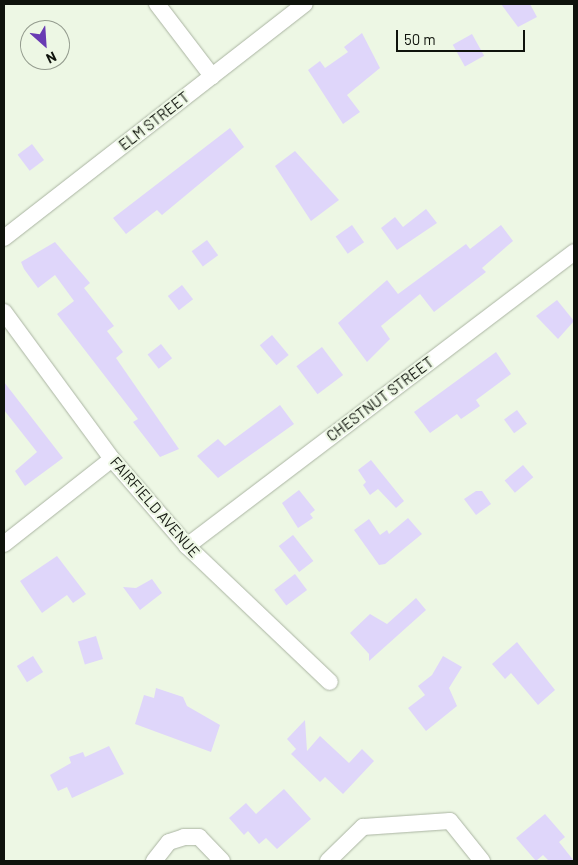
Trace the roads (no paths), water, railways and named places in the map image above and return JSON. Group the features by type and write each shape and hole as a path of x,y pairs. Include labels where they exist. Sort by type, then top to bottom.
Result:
{"street":[{"path":"157,4 212,76"},
{"name":"ELM STREET","path":"4,238 305,4"},
{"name":"CHESTNUT STREET","path":"187,546 574,252"},
{"name":"FAIRFIELD AVENUE","path":"4,312 112,460 187,546 330,682"},
{"path":"4,544 112,460"},
{"path":"328,861 363,827 450,821 482,861"},
{"path":"154,861 169,842 184,837 199,837 222,861"}]}
